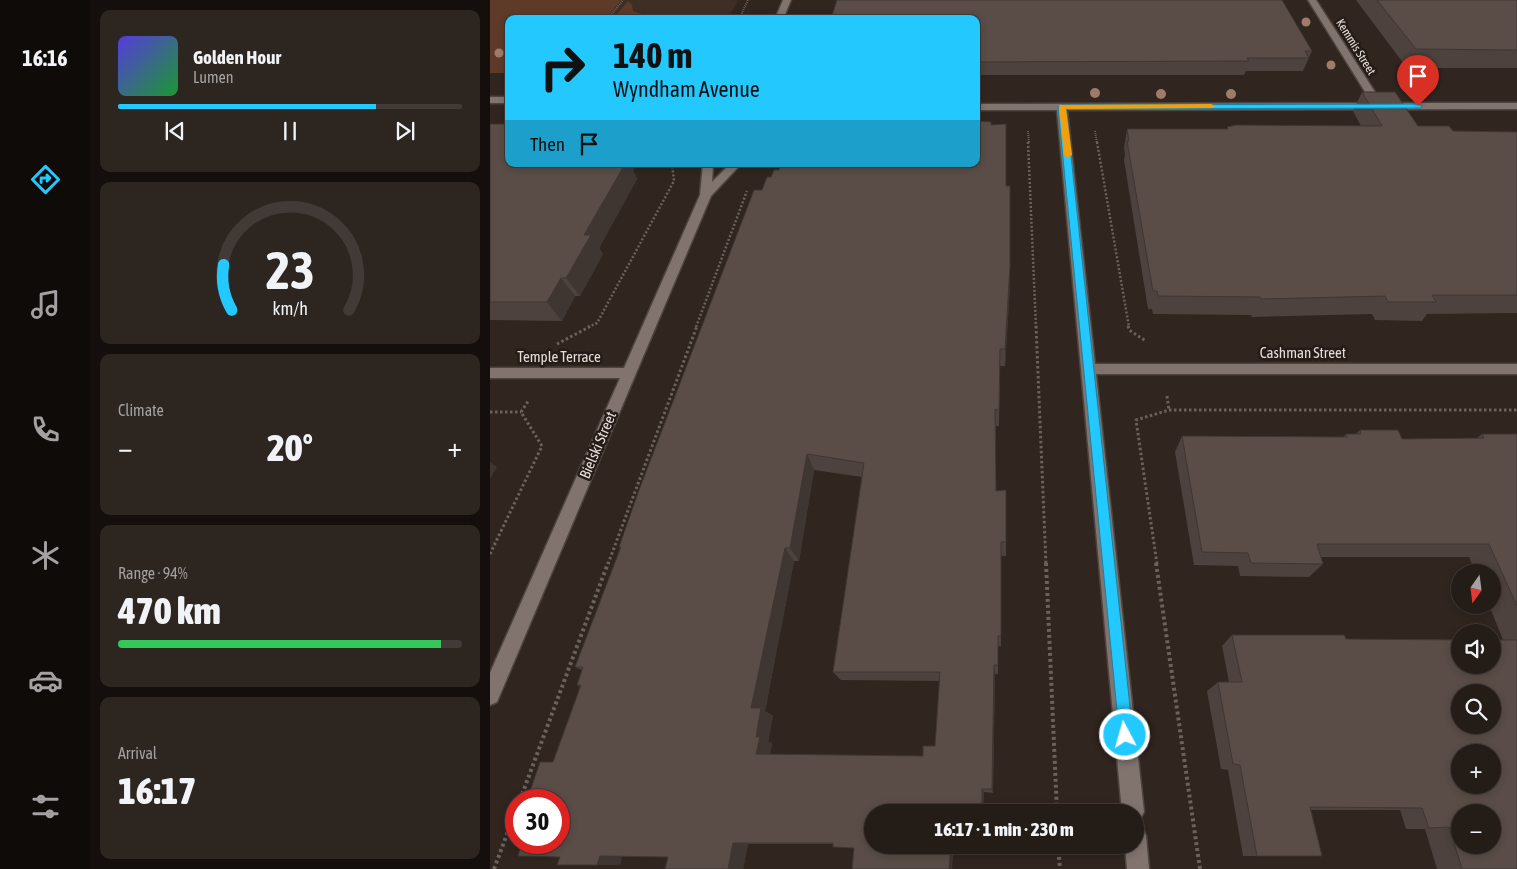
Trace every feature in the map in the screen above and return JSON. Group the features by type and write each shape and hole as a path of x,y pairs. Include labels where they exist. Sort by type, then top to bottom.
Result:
{"street":[{"path":"781,15 787,0"},
{"name":"Kemmis Street","path":"1312,0 1379,106"},
{"path":"490,100 505,100"},
{"path":"980,107 1517,106"},
{"path":"1062,107 1132,804"},
{"name":"Bielski Street","path":"490,695 706,195 708,167"},
{"name":"Bielski Street","path":"706,195 733,167"},
{"name":"Cashman Street","path":"1088,369 1517,369"},
{"name":"Temple Terrace","path":"490,373 628,373"},
{"path":"1137,854 1138,869"}],"path":[{"path":"611,15 623,0"},
{"path":"741,15 748,0"},
{"path":"1027,126 1057,804"},
{"path":"1094,126 1129,330 1145,341"},
{"path":"549,344 559,344 597,323 674,181 672,167"},
{"path":"524,789 751,182"},
{"path":"1200,869 1136,420 1169,410 1517,410"},
{"path":"490,412 521,412 542,446 490,554"},
{"path":"494,869 505,840"},
{"path":"1059,854 1060,869"}],"shaded area":[{"path":"490,0 738,0 730,15 505,15"},
{"path":"490,0 621,0 609,15 505,15 505,73 490,73"},
{"path":"628,1 632,5 633,11 642,14 737,14 737,15 616,15"}],"building":[{"path":"837,0 1282,0 1312,51 1305,51 1309,58 1247,58 1249,61 980,62 980,15 832,15"},
{"path":"1377,0 1517,0 1517,50 1416,49"},
{"path":"1362,92 1395,92 1418,126 1449,126 1453,131 1517,132 1517,295 1432,295 1436,302 1388,302 1385,296 1261,299 1260,297 1158,296 1157,291 1153,291 1127,141 1129,141 1127,129 1228,129 1227,127 1236,125 1382,126"},
{"path":"980,121 991,122 991,125 1006,124 1006,186 1010,186 1010,266 1005,349 1000,349 999,410 995,409 996,491 1006,490 1006,542 1001,542 1001,636 998,636 998,665 994,665 992,789 982,789 982,804 864,804 864,854 950,854 949,869 852,869 854,848 833,847 833,843 733,843 728,869 665,869 668,857 600,856 597,865 557,865 560,857 518,856 519,854 570,854 570,789 531,789 540,762 553,762 581,685 577,685 583,667 575,667 621,547 619,547 639,490 754,190 762,190 767,177 771,177 774,170 779,170 780,167 980,167","holes":["807,454 864,463 833,672 940,672 935,746 923,746 923,756 756,754 760,737 756,737 761,708 751,708 785,548 790,548"]},
{"path":"490,124 505,124 505,167 623,167 584,235 591,235 566,278 561,278 547,302 490,302"},
{"path":"1360,430 1398,430 1402,439 1484,438 1482,434 1517,434 1517,606 1501,571 1501,564 1498,564 1489,544 1317,544 1323,564 1251,563 1248,553 1202,552 1182,436 1347,437 1346,434 1361,434"},
{"path":"1232,635 1344,635 1346,639 1451,640 1451,674 1501,674 1501,640 1517,640 1517,869 1462,869 1457,854 1501,854 1501,804 1451,804 1451,833 1449,827 1429,828 1422,808 1310,807 1322,856 1257,856 1240,765 1233,764 1218,682 1242,682"}],"slow traffic":[{"path":"1068,155 1062,107 1211,106"}],"route":[{"path":"1125,735 1062,107 1418,106"}]}
